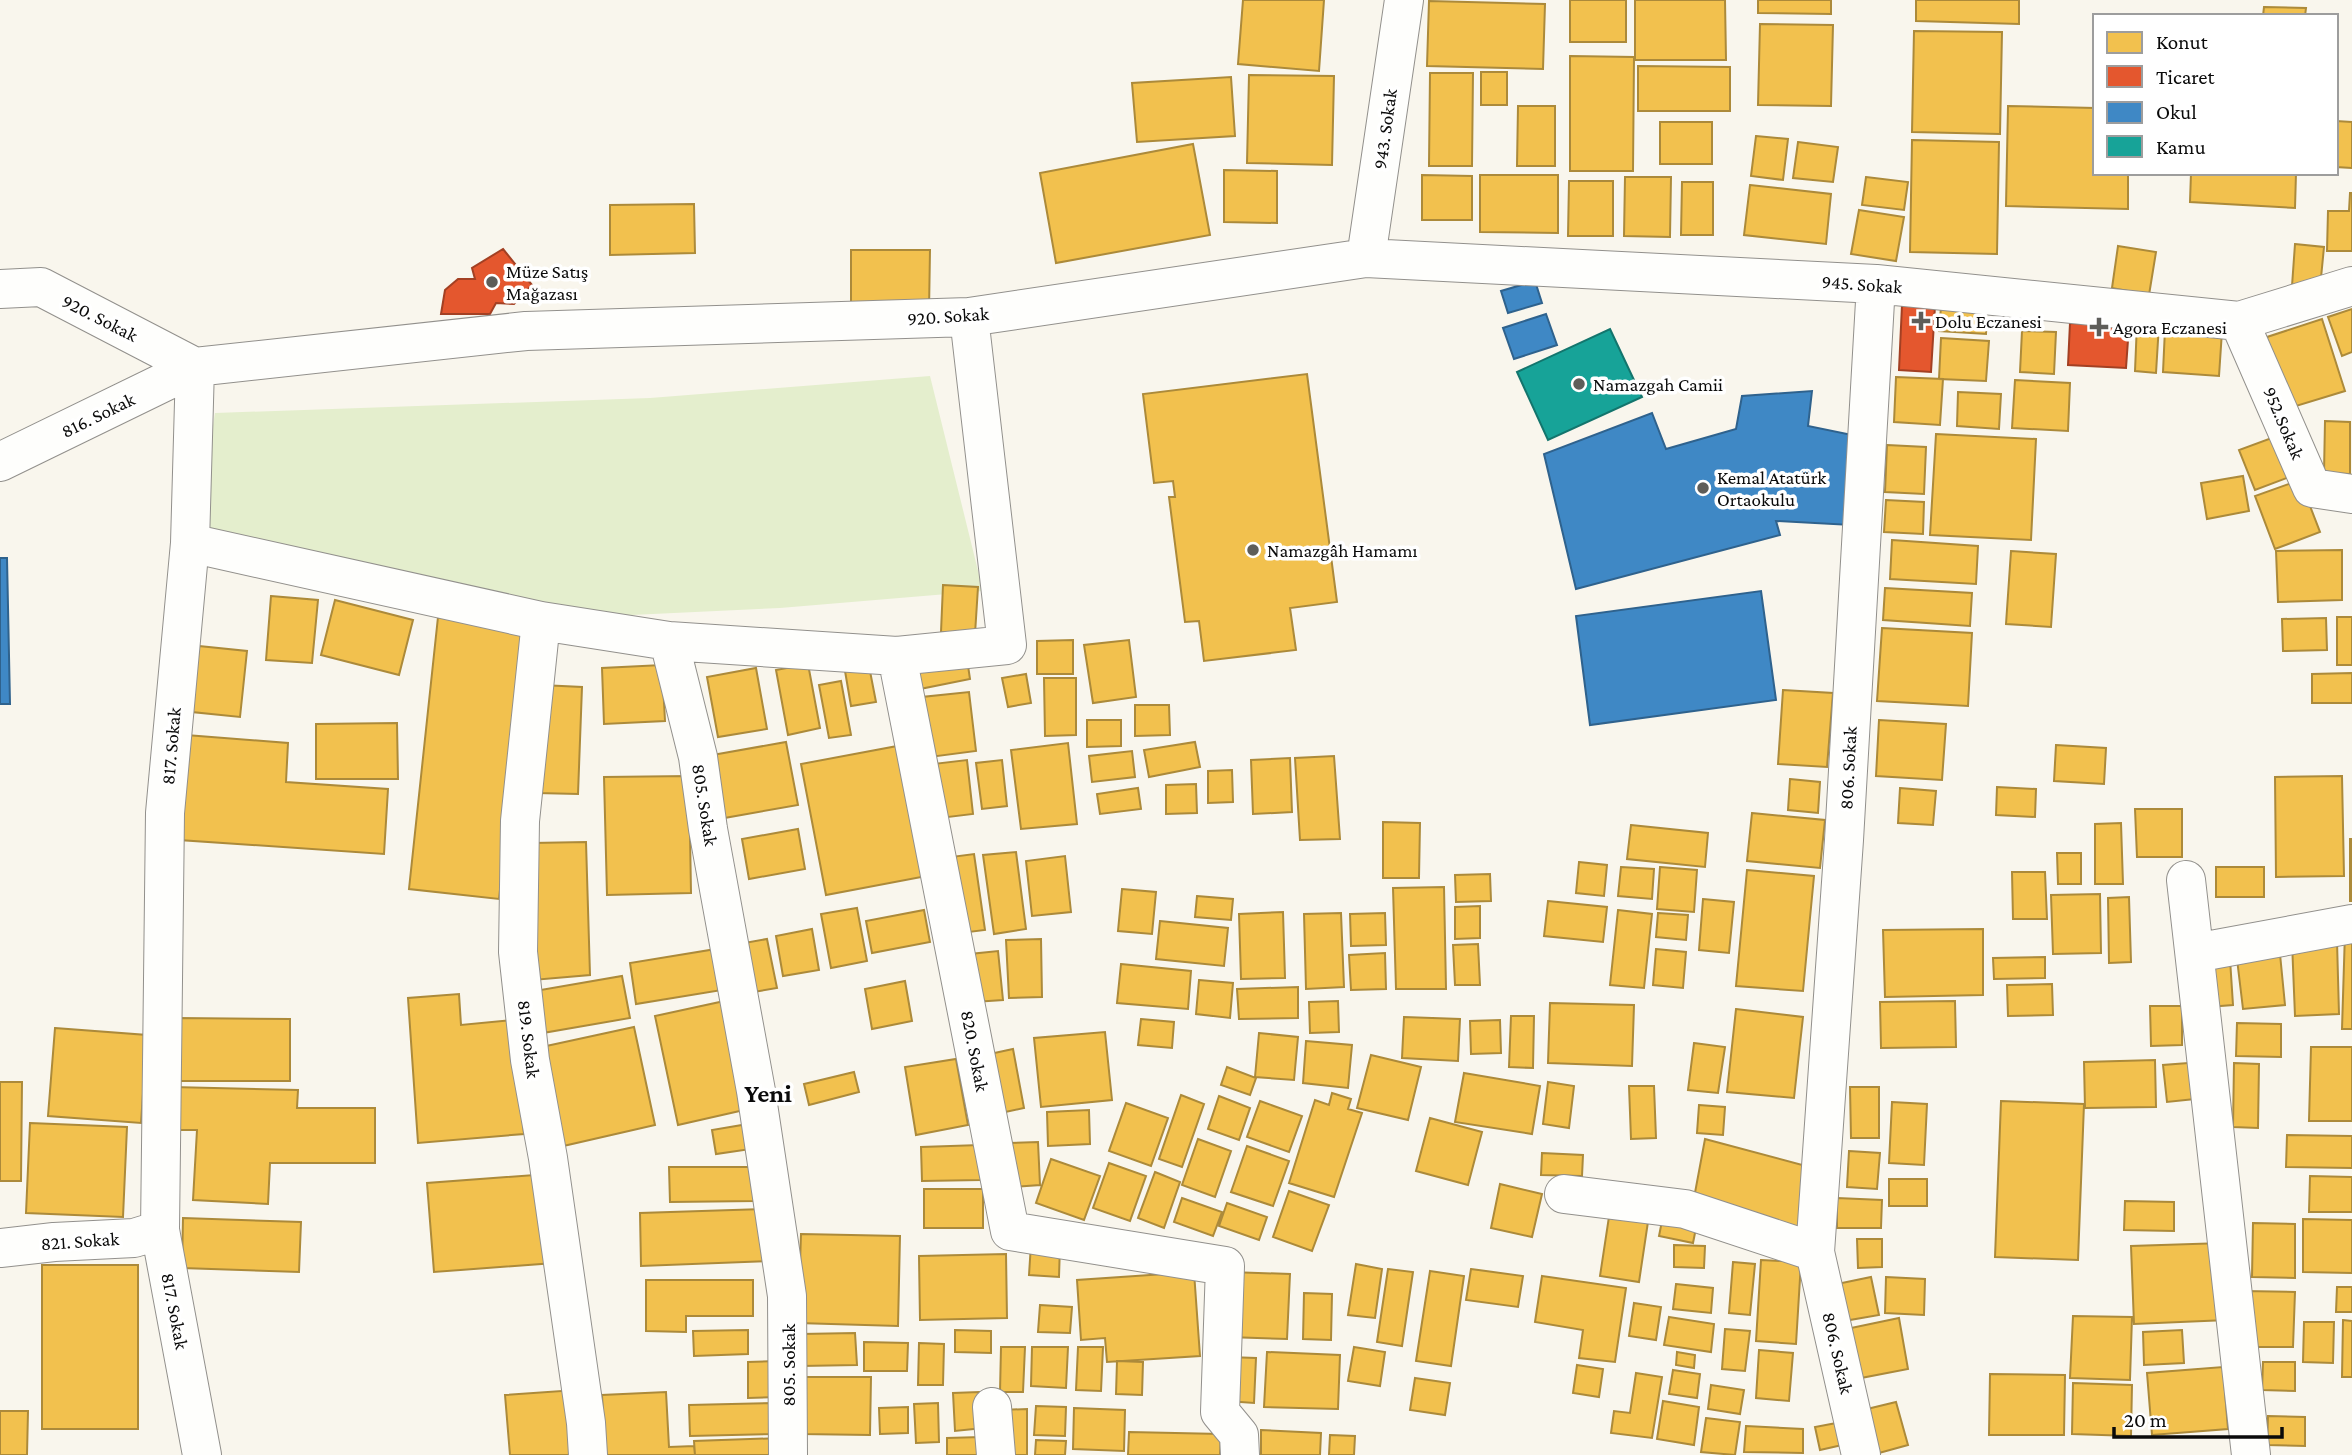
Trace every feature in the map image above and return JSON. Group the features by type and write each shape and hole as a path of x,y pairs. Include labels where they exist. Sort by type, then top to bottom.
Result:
{"street":[{"name":"943. Sokak","path":"1366,258 1404,0"},
{"name":"945. Sokak","path":"1366,258 1876,284 2239,321 2352,286"},
{"name":"920. Sokak","path":"0,289 41,287 195,367 526,331 969,317 1366,258"},
{"name":"806. Sokak","path":"1861,1455 1815,1252 1845,827 1876,284"},
{"path":"190,543 541,621 669,641 897,656 1007,645 969,317"},
{"name":"952.Sokak","path":"2239,321 2312,488 2352,494"},
{"name":"816. Sokak","path":"0,462 195,367"},
{"name":"817. Sokak","path":"195,367 190,543 165,813 160,1230 202,1455"},
{"name":"819. Sokak","path":"541,621 520,821 518,952 530,1060 548,1158 586,1423 588,1455"},
{"name":"805. Sokak","path":"669,641 698,757 708,829 756,1091 787,1296 788,1455"},
{"name":"820. Sokak","path":"897,656 1010,1231 1225,1266 1220,1412 1239,1435 1240,1455"},
{"path":"2186,880 2251,1455"},
{"path":"2195,953 2352,924"},
{"path":"1564,1194 1685,1209 1815,1252"},
{"name":"821. Sokak","path":"0,1248 134,1238 160,1230"},
{"path":"992,1408 996,1455"}],"green space":[{"path":"930,376 983,591 780,608 568,618 194,540 215,413 650,398"}],"building: Konut":[{"path":"1243,0 1324,0 1319,71 1238,64"},
{"path":"1570,0 1626,0 1626,42 1570,42"},
{"path":"1635,0 1725,0 1726,60 1635,60"},
{"path":"1758,0 1831,0 1831,14 1758,13"},
{"path":"1916,0 2019,0 2019,24 1916,21"},
{"path":"1429,1 1545,4 1543,69 1427,66"},
{"path":"2264,7 2306,8 2305,14 2263,14"},
{"path":"1760,24 1833,25 1831,106 1758,105"},
{"path":"1914,31 2002,32 2000,134 1912,132"},
{"path":"1570,56 1634,57 1633,171 1570,171"},
{"path":"1638,66 1730,67 1730,111 1638,111"},
{"path":"1481,72 1507,72 1507,105 1481,105"},
{"path":"1430,73 1473,73 1472,166 1429,166"},
{"path":"1249,75 1334,76 1332,165 1247,163"},
{"path":"1231,77 1235,136 1137,142 1132,83"},
{"path":"1518,106 1555,106 1555,166 1517,166"},
{"path":"2008,106 2093,108 2093,175 2128,175 2128,209 2006,206"},
{"path":"2338,121 2352,122 2352,168 2338,167"},
{"path":"1660,122 1712,122 1712,164 1660,164"},
{"path":"1756,136 1788,139 1783,180 1751,176"},
{"path":"1912,140 1999,142 1997,254 1910,252"},
{"path":"1798,142 1838,147 1833,182 1793,178"},
{"path":"1193,144 1210,235 1056,263 1040,173"},
{"path":"1224,170 1277,171 1277,223 1224,222"},
{"path":"1422,175 1472,176 1472,220 1422,220"},
{"path":"1480,175 1558,175 1558,233 1480,232"},
{"path":"2191,175 2296,175 2295,208 2190,202"},
{"path":"1625,177 1671,177 1670,237 1624,236"},
{"path":"1866,177 1908,182 1904,210 1862,205"},
{"path":"1569,181 1613,181 1613,236 1568,236"},
{"path":"1682,182 1713,182 1713,235 1681,235"},
{"path":"1750,185 1831,194 1826,244 1744,235"},
{"path":"2350,193 2352,251 2327,251 2328,211 2349,211"},
{"path":"694,204 695,253 610,255 610,205"},
{"path":"1859,210 1904,217 1896,261 1851,254"},
{"path":"2295,244 2324,247 2320,288 2292,286"},
{"path":"2118,246 2156,252 2149,295 2112,288"},
{"path":"851,250 930,250 929,311 851,311"},
{"path":"1941,307 1987,310 1986,334 1939,331"},
{"path":"2352,309 2352,352 2342,356 2328,317"},
{"path":"2322,319 2345,391 2286,409 2264,338"},
{"path":"2137,323 2159,324 2156,373 2135,371"},
{"path":"2165,329 2222,331 2219,376 2163,372"},
{"path":"2022,331 2056,332 2054,374 2020,372"},
{"path":"1941,338 1989,341 1986,381 1939,379"},
{"name":"Namazgâh Hamamı","path":"1307,374 1337,602 1290,608 1296,650 1204,661 1199,621 1185,622 1169,497 1175,497 1173,481 1154,483 1143,394"},
{"path":"1896,377 1943,379 1940,425 1894,422"},
{"path":"2015,380 2070,383 2068,431 2012,428"},
{"path":"1958,392 2001,394 1999,429 1957,426"},
{"path":"2325,421 2350,422 2350,474 2324,473"},
{"path":"1936,434 2036,439 2031,540 1930,535"},
{"path":"2277,436 2292,476 2255,490 2239,450"},
{"path":"1887,445 1926,447 1924,494 1885,492"},
{"path":"2243,476 2249,511 2207,519 2201,483"},
{"path":"2300,480 2320,532 2275,549 2255,496"},
{"path":"1886,500 1924,502 1923,534 1884,532"},
{"path":"1892,540 1978,546 1976,584 1890,579"},
{"path":"2342,550 2342,600 2278,602 2276,551"},
{"path":"2011,551 2056,554 2051,627 2006,624"},
{"path":"943,585 978,587 975,634 941,632"},
{"path":"1885,588 1972,593 1970,626 1883,620"},
{"path":"271,596 318,600 312,663 266,660"},
{"path":"335,600 413,620 399,675 321,655"},
{"path":"438,617 528,627 499,899 409,889"},
{"path":"2337,617 2352,617 2352,665 2337,665"},
{"path":"2326,618 2327,650 2283,651 2282,619"},
{"path":"1882,628 1972,633 1968,706 1877,701"},
{"path":"1073,640 1073,674 1037,674 1037,641"},
{"path":"1129,640 1136,697 1093,703 1084,645"},
{"path":"199,646 247,651 240,717 192,712"},
{"path":"967,659 970,679 920,689 916,667"},
{"path":"808,664 820,728 788,735 776,670"},
{"path":"662,665 665,721 604,724 602,668"},
{"path":"869,666 876,702 851,706 845,671"},
{"path":"756,668 767,729 718,737 707,677"},
{"path":"2352,673 2352,703 2312,703 2312,674"},
{"path":"1026,674 1031,703 1008,707 1002,678"},
{"path":"1044,678 1076,678 1076,735 1045,736"},
{"path":"841,681 851,735 829,738 819,685"},
{"path":"541,685 582,687 578,794 537,793"},
{"path":"1783,690 1833,693 1827,767 1778,764"},
{"path":"969,692 976,751 930,757 922,697"},
{"path":"1135,705 1169,705 1170,735 1135,736"},
{"path":"1087,720 1121,720 1121,746 1087,747"},
{"path":"1879,720 1946,724 1942,780 1876,776"},
{"path":"397,723 398,779 316,779 316,724"},
{"path":"186,735 288,743 286,782 388,789 384,854 179,840"},
{"path":"786,742 798,805 713,820 701,757"},
{"path":"1195,742 1200,767 1149,777 1144,750"},
{"path":"1068,743 1077,824 1021,829 1011,750"},
{"path":"908,744 932,875 826,895 801,764"},
{"path":"2056,745 2106,748 2104,784 2054,781"},
{"path":"1132,751 1135,777 1092,782 1089,756"},
{"path":"1334,756 1340,839 1300,840 1295,758"},
{"path":"1290,758 1292,812 1253,814 1251,760"},
{"path":"967,760 973,814 940,818 933,764"},
{"path":"1002,760 1007,806 982,809 976,763"},
{"path":"1232,770 1233,802 1208,803 1208,771"},
{"path":"689,776 691,893 607,895 604,777"},
{"path":"2342,776 2344,876 2276,877 2275,777"},
{"path":"1790,779 1820,782 1818,813 1788,810"},
{"path":"1196,784 1197,813 1166,814 1166,785"},
{"path":"1997,787 2036,789 2035,817 1996,815"},
{"path":"1138,788 1141,809 1100,814 1097,794"},
{"path":"1900,788 1936,791 1933,825 1898,823"},
{"path":"2135,809 2182,809 2182,857 2137,857"},
{"path":"1752,813 1825,820 1820,868 1747,861"},
{"path":"1383,822 1420,823 1419,878 1383,878"},
{"path":"2121,823 2123,884 2095,884 2095,824"},
{"path":"1631,825 1708,833 1705,867 1627,859"},
{"path":"798,829 805,869 749,879 742,839"},
{"path":"2352,839 2352,901 2350,901"},
{"path":"586,842 590,975 533,980 532,843"},
{"path":"1016,852 1026,929 994,934 983,855"},
{"path":"2057,853 2081,853 2081,884 2058,884"},
{"path":"974,854 985,930 961,933 951,857"},
{"path":"1065,856 1071,912 1032,916 1026,861"},
{"path":"1579,862 1607,865 1604,896 1576,893"},
{"path":"1621,867 1654,869 1652,899 1618,896"},
{"path":"1660,867 1697,870 1694,912 1657,909"},
{"path":"2216,867 2264,867 2264,897 2216,897"},
{"path":"1747,870 1814,876 1803,991 1736,986"},
{"path":"2012,872 2045,872 2047,919 2013,919"},
{"path":"1490,874 1491,901 1456,902 1455,875"},
{"path":"1444,887 1446,989 1396,989 1393,888"},
{"path":"1122,889 1156,892 1152,934 1118,931"},
{"path":"2100,894 2101,953 2053,954 2051,895"},
{"path":"1197,896 1233,899 1231,920 1195,917"},
{"path":"2129,897 2131,962 2109,963 2108,898"},
{"path":"1703,899 1734,902 1729,953 1699,950"},
{"path":"1548,901 1607,907 1603,942 1544,936"},
{"path":"1480,906 1480,938 1455,939 1455,907"},
{"path":"857,908 867,961 831,968 821,914"},
{"path":"924,910 930,942 872,953 866,921"},
{"path":"1618,910 1652,914 1644,988 1610,985"},
{"path":"1283,912 1285,978 1241,979 1239,914"},
{"path":"1341,913 1344,987 1306,989 1304,914"},
{"path":"1385,913 1386,945 1351,946 1350,914"},
{"path":"1658,913 1688,915 1686,940 1656,937"},
{"path":"1160,921 1228,928 1224,966 1156,959"},
{"path":"812,929 819,970 783,976 776,936"},
{"path":"1983,929 1983,995 1885,997 1883,930"},
{"path":"2345,932 2352,932 2352,1029 2342,1029"},
{"path":"767,939 777,988 742,994 733,945"},
{"path":"1041,939 1042,997 1009,998 1006,940"},
{"path":"2337,941 2339,1014 2295,1016 2292,942"},
{"path":"1478,944 1480,985 1455,985 1453,945"},
{"path":"716,949 722,990 636,1004 630,963"},
{"path":"1656,949 1686,952 1683,988 1653,985"},
{"path":"998,951 1003,1000 974,1002 970,954"},
{"path":"1385,953 1386,989 1351,990 1349,955"},
{"path":"2280,954 2285,1005 2243,1009 2237,959"},
{"path":"2045,957 2045,978 1994,979 1993,958"},
{"path":"2230,959 2233,1005 2208,1007 2205,960"},
{"path":"1121,964 1191,971 1188,1009 1117,1003"},
{"path":"622,976 630,1018 537,1034 529,992"},
{"path":"1199,980 1233,983 1230,1018 1196,1014"},
{"path":"905,981 912,1021 872,1029 865,989"},
{"path":"2052,984 2053,1015 2008,1016 2007,985"},
{"path":"1298,987 1298,1018 1239,1019 1237,989"},
{"path":"459,994 461,1025 513,1020 524,1134 418,1143 408,998"},
{"path":"729,1000 753,1108 678,1125 655,1016"},
{"path":"1338,1001 1339,1032 1310,1033 1309,1002"},
{"path":"1955,1001 1956,1047 1881,1048 1880,1002"},
{"path":"1550,1003 1634,1005 1632,1066 1548,1063"},
{"path":"2150,1006 2182,1006 2182,1045 2151,1046"},
{"path":"1736,1009 1803,1017 1794,1098 1727,1092"},
{"path":"1511,1016 1534,1016 1533,1068 1509,1067"},
{"path":"1404,1017 1460,1019 1458,1061 1402,1058"},
{"path":"177,1018 290,1019 290,1081 177,1081"},
{"path":"1141,1019 1174,1022 1172,1048 1138,1045"},
{"path":"1500,1020 1501,1053 1471,1054 1470,1021"},
{"path":"2237,1023 2281,1024 2281,1057 2236,1056"},
{"path":"634,1027 655,1125 559,1147 537,1048"},
{"path":"55,1028 147,1035 141,1123 48,1116"},
{"path":"1105,1032 1112,1100 1041,1107 1034,1038"},
{"path":"1259,1033 1298,1037 1294,1080 1255,1077"},
{"path":"1306,1041 1352,1045 1348,1088 1303,1083"},
{"path":"1694,1043 1725,1047 1718,1093 1688,1090"},
{"path":"2311,1047 2352,1047 2352,1121 2309,1121"},
{"path":"1013,1049 1024,1108 996,1114 985,1055"},
{"path":"1371,1055 1421,1067 1408,1120 1357,1108"},
{"path":"956,1059 968,1125 916,1135 905,1067"},
{"path":"2155,1060 2156,1107 2085,1108 2084,1062"},
{"path":"2201,1062 2204,1098 2167,1102 2163,1065"},
{"path":"2234,1063 2259,1064 2258,1128 2233,1127"},
{"path":"1227,1067 1256,1078 1250,1095 1221,1085"},
{"path":"854,1072 859,1092 809,1105 804,1084"},
{"path":"1464,1073 1540,1086 1532,1134 1455,1122"},
{"path":"0,1082 22,1082 21,1181 0,1181"},
{"path":"1548,1082 1574,1086 1569,1128 1543,1124"},
{"path":"1629,1086 1654,1086 1656,1138 1631,1139"},
{"path":"172,1087 298,1090 297,1108 375,1108 375,1163 270,1163 268,1204 193,1200 197,1130 171,1130"},
{"path":"1850,1087 1879,1087 1879,1138 1851,1138"},
{"path":"1332,1093 1351,1099 1348,1109 1362,1113 1334,1197 1289,1183 1315,1100 1329,1105"},
{"path":"1181,1095 1204,1104 1182,1167 1159,1159"},
{"path":"1219,1096 1250,1108 1239,1140 1208,1129"},
{"path":"1260,1101 1302,1116 1289,1152 1247,1137"},
{"path":"2001,1101 2084,1104 2078,1260 1995,1257"},
{"path":"1892,1102 1927,1104 1924,1165 1889,1163"},
{"path":"1126,1103 1168,1118 1151,1166 1109,1151"},
{"path":"1699,1105 1725,1107 1723,1135 1697,1133"},
{"path":"1089,1110 1090,1144 1048,1146 1047,1112"},
{"path":"1430,1118 1482,1132 1468,1185 1416,1171"},
{"path":"30,1123 127,1127 123,1217 26,1213"},
{"path":"748,1124 751,1149 716,1154 712,1130"},
{"path":"2287,1135 2352,1136 2352,1168 2286,1167"},
{"path":"1198,1139 1231,1151 1215,1197 1182,1185"},
{"path":"1705,1139 1806,1166 1800,1238 1694,1198"},
{"path":"1038,1142 1040,1185 1011,1187 1009,1143"},
{"path":"980,1145 981,1180 922,1181 921,1147"},
{"path":"1247,1146 1289,1161 1273,1206 1231,1192"},
{"path":"1849,1151 1880,1153 1877,1189 1847,1187"},
{"path":"1542,1153 1583,1155 1582,1176 1541,1175"},
{"path":"1051,1159 1100,1176 1084,1220 1036,1203"},
{"path":"1109,1163 1146,1176 1130,1221 1093,1208"},
{"path":"669,1167 755,1167 756,1201 670,1202"},
{"path":"1155,1172 1180,1182 1164,1228 1138,1218"},
{"path":"548,1174 554,1263 434,1272 427,1183"},
{"path":"2310,1176 2352,1177 2352,1212 2309,1212"},
{"path":"1889,1179 1927,1179 1927,1206 1889,1206"},
{"path":"1500,1184 1542,1194 1532,1237 1491,1228"},
{"path":"924,1189 983,1189 983,1228 924,1228"},
{"path":"1289,1191 1329,1205 1312,1251 1273,1237"},
{"path":"1182,1198 1222,1212 1213,1236 1174,1222"},
{"path":"1837,1198 1882,1200 1881,1228 1837,1228"},
{"path":"2125,1201 2174,1202 2174,1231 2124,1230"},
{"path":"1227,1203 1267,1217 1259,1240 1219,1226"},
{"path":"767,1209 769,1261 641,1266 640,1213"},
{"path":"1610,1210 1649,1215 1639,1282 1600,1276"},
{"path":"1664,1211 1698,1218 1693,1243 1659,1236"},
{"path":"183,1218 301,1222 299,1272 182,1268"},
{"path":"2303,1219 2352,1220 2352,1273 2303,1272"},
{"path":"2253,1223 2295,1224 2295,1278 2252,1277"},
{"path":"801,1234 900,1236 898,1326 798,1323"},
{"path":"1857,1239 1882,1239 1882,1267 1858,1268"},
{"path":"2223,1243 2227,1320 2134,1324 2131,1246"},
{"path":"1031,1244 1060,1245 1059,1277 1029,1275"},
{"path":"1674,1245 1705,1246 1704,1268 1674,1267"},
{"path":"1006,1254 1007,1318 920,1320 919,1256"},
{"path":"1761,1260 1801,1262 1796,1344 1756,1341"},
{"path":"1733,1262 1755,1264 1750,1315 1729,1313"},
{"path":"1356,1264 1382,1269 1375,1318 1348,1315"},
{"path":"42,1265 138,1265 138,1429 42,1429"},
{"path":"1388,1269 1413,1272 1402,1346 1377,1342"},
{"path":"1471,1269 1523,1276 1518,1307 1466,1300"},
{"path":"1430,1271 1464,1276 1451,1366 1416,1361"},
{"path":"1194,1272 1200,1356 1107,1362 1105,1338 1081,1340 1077,1280"},
{"path":"1230,1272 1290,1274 1287,1339 1228,1337"},
{"path":"1542,1276 1626,1288 1615,1362 1579,1358 1583,1330 1535,1322"},
{"path":"1871,1277 1879,1315 1844,1321 1837,1284"},
{"path":"1886,1277 1925,1279 1924,1315 1885,1313"},
{"path":"646,1280 753,1280 753,1316 686,1316 686,1332 646,1331"},
{"path":"1676,1284 1713,1288 1711,1313 1673,1309"},
{"path":"2337,1287 2352,1287 2352,1312 2336,1312"},
{"path":"2243,1291 2295,1292 2293,1347 2242,1347"},
{"path":"1304,1293 1332,1294 1331,1340 1303,1339"},
{"path":"1634,1303 1661,1307 1656,1340 1629,1336"},
{"path":"1040,1305 1072,1307 1070,1333 1038,1332"},
{"path":"2073,1316 2132,1317 2130,1380 2070,1378"},
{"path":"1669,1317 1714,1324 1711,1352 1664,1345"},
{"path":"1899,1318 1908,1369 1861,1378 1851,1328"},
{"path":"2343,1320 2352,1321 2352,1377 2342,1377"},
{"path":"2304,1322 2334,1322 2333,1363 2303,1362"},
{"path":"1725,1329 1750,1331 1745,1371 1722,1369"},
{"path":"748,1330 748,1354 694,1356 693,1331"},
{"path":"955,1330 991,1331 991,1353 955,1352"},
{"path":"2182,1330 2184,1363 2144,1365 2143,1332"},
{"path":"855,1333 857,1365 801,1366 801,1334"},
{"path":"864,1342 908,1343 907,1371 864,1371"},
{"path":"919,1343 944,1344 943,1385 918,1385"},
{"path":"1001,1347 1025,1347 1023,1392 1000,1392"},
{"path":"1032,1347 1068,1347 1066,1388 1031,1386"},
{"path":"1078,1347 1103,1347 1101,1391 1076,1390"},
{"path":"1354,1347 1385,1352 1380,1386 1348,1381"},
{"path":"1759,1350 1793,1353 1789,1401 1756,1398"},
{"path":"1267,1352 1340,1355 1338,1409 1264,1407"},
{"path":"1677,1352 1695,1355 1694,1368 1676,1365"},
{"path":"1228,1357 1256,1358 1254,1403 1227,1401"},
{"path":"776,1361 777,1397 748,1398 748,1362"},
{"path":"1117,1361 1143,1362 1142,1395 1116,1394"},
{"path":"2263,1362 2295,1362 2295,1391 2262,1390"},
{"path":"1577,1365 1603,1369 1599,1397 1573,1393"},
{"path":"2223,1367 2228,1429 2152,1435 2147,1373"},
{"path":"1673,1370 1700,1374 1697,1398 1669,1394"},
{"path":"1636,1373 1662,1377 1652,1438 1611,1433 1614,1411 1630,1413"},
{"path":"1990,1374 2065,1375 2064,1435 1989,1435"},
{"path":"802,1377 871,1377 870,1435 801,1434"},
{"path":"1415,1378 1450,1383 1445,1415 1410,1410"},
{"path":"2073,1383 2132,1385 2131,1436 2072,1434"},
{"path":"1711,1385 1744,1390 1740,1414 1708,1409"},
{"path":"576,1390 581,1455 510,1455 505,1395"},
{"path":"666,1392 669,1447 694,1446 695,1455 605,1455 602,1395"},
{"path":"979,1392 983,1428 955,1431 953,1393"},
{"path":"1663,1401 1699,1407 1694,1445 1657,1439"},
{"path":"1896,1402 1908,1445 1879,1453 1867,1409"},
{"path":"774,1403 775,1434 690,1436 689,1405"},
{"path":"938,1403 939,1442 916,1443 914,1404"},
{"path":"1036,1406 1066,1407 1065,1436 1034,1435"},
{"path":"908,1407 908,1433 880,1434 879,1408"},
{"path":"1074,1408 1125,1410 1124,1451 1073,1449"},
{"path":"1027,1409 1027,1455 1002,1455 1002,1410"},
{"path":"0,1411 28,1411 27,1455 0,1455"},
{"path":"2268,1416 2305,1417 2305,1446 2267,1445"},
{"path":"1706,1418 1740,1422 1735,1455 1701,1452"},
{"path":"1847,1421 1851,1443 1820,1450 1815,1427"},
{"path":"1746,1426 1803,1429 1803,1453 1744,1452"},
{"path":"1261,1430 1321,1433 1320,1455 1261,1455"},
{"path":"1129,1432 1221,1434 1220,1455 1128,1455"},
{"path":"1330,1435 1355,1436 1354,1455 1329,1455"},
{"path":"981,1437 981,1455 947,1455 947,1438"},
{"path":"781,1438 781,1455 695,1455 694,1441"},
{"path":"1036,1440 1066,1441 1065,1455 1035,1455"}],"building: Ticaret":[{"name":"Müze Satış Mağazası","path":"503,249 532,285 514,304 496,303 490,314 441,314 445,290 458,279 475,279 472,268"},
{"path":"1902,305 1935,306 1931,372 1899,370"},
{"path":"2070,323 2129,326 2126,368 2068,365"}],"building: Okul":[{"path":"1535,281 1542,303 1508,313 1501,291"},
{"path":"1546,314 1557,345 1514,359 1503,328"},
{"name":"Kemal Atatürk Ortaokulu","path":"1812,391 1808,426 1857,436 1851,525 1776,521 1780,535 1576,589 1544,454 1652,413 1666,449 1736,429 1742,396"},
{"path":"0,558 7,558 10,704 0,704"},
{"path":"1761,591 1776,700 1590,725 1576,616"}],"building: Kamu":[{"name":"Namazgah Camii","path":"1610,329 1642,397 1548,440 1517,372"}],"place":[{"name":"Müze Satış Mağazası","path":"492,282"},
{"name":"Dolu Eczanesi","path":"1921,321"},
{"name":"Agora Eczanesi","path":"2099,327"},
{"name":"Namazgah Camii","path":"1579,384"},
{"name":"Kemal Atatürk Ortaokulu","path":"1703,488"},
{"name":"Namazgâh Hamamı","path":"1253,550"}],"district":[{"name":"Yeni","path":"768,1093"}]}
